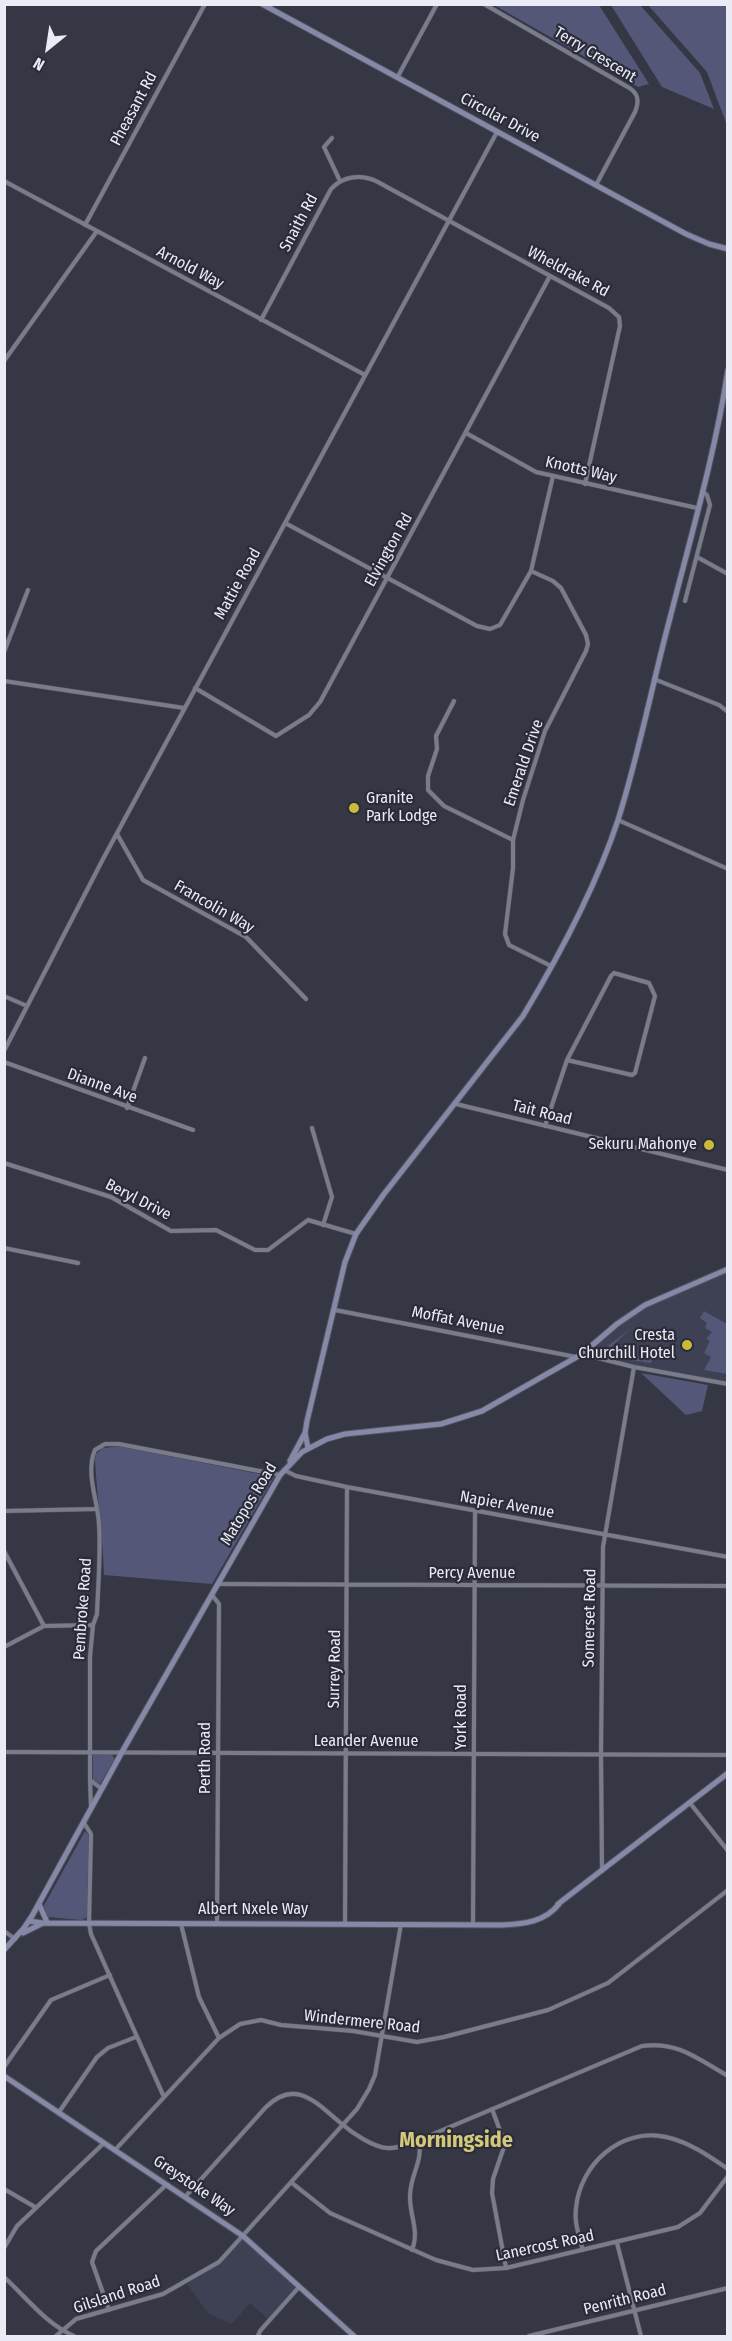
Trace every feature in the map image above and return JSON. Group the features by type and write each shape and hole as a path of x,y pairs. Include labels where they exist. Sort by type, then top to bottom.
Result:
{"street":[{"name":"Pheasant Rd","path":"86,225 205,4"},
{"name":"Circular Drive","path":"262,4 698,240 728,249"},
{"path":"397,78 437,4"},
{"name":"Terry Crescent","path":"484,4 626,86 637,96 638,103 635,112 596,185"},
{"name":"Mattie Road","path":"4,1051 116,833 497,132"},
{"path":"332,138 324,147 340,181 357,177 369,178 448,221"},
{"name":"Arnold Way","path":"4,181 365,375"},
{"name":"Snaith Rd","path":"261,320 331,189 340,181"},
{"name":"Wheldrake Rd","path":"448,221 609,308 619,319 620,326 604,406 585,484"},
{"path":"4,360 97,231"},
{"name":"Elvington Rd","path":"195,688 276,736 309,715 320,702 343,662 550,276"},
{"path":"290,1462 305,1433 345,1262 356,1234 384,1194 523,1016 551,966 593,880 618,820 698,508 728,370"},
{"name":"Knotts Way","path":"466,433 522,465 553,476 698,508"},
{"path":"285,523 477,626 490,629 503,621 531,571 553,476"},
{"path":"685,601 710,505 707,495 702,491"},
{"path":"698,557 728,574"},
{"name":"Emerald Drive","path":"531,571 553,581 561,588 586,635 588,644 545,731 513,840 513,868 506,940 509,945 551,966"},
{"path":"4,652 28,590"},
{"path":"654,679 720,705 728,712"},
{"path":"4,681 184,708"},
{"path":"454,701 436,736 437,749 428,776 428,790 444,806 513,840"},
{"path":"618,820 728,868"},
{"name":"Francolin Way","path":"116,833 143,880 246,937 306,999"},
{"path":"545,1126 567,1060 611,976 614,973 649,983 655,996 635,1073 632,1076 567,1060"},
{"path":"4,996 27,1006"},
{"path":"127,1108 145,1058"},
{"name":"Dianne Ave","path":"4,1062 193,1130"},
{"name":"Tait Road","path":"456,1104 728,1170"},
{"path":"312,1128 332,1197 323,1225"},
{"name":"Beryl Drive","path":"4,1162 111,1197 171,1231 216,1230 255,1250 268,1250 308,1220 356,1234"},
{"path":"4,1248 78,1263"},
{"name":"Matopos Road","path":"4,1950 31,1918 217,1584 290,1462 308,1448 345,1434 458,1420 482,1411 579,1355 645,1305 728,1269"},
{"name":"Moffat Avenue","path":"335,1310 728,1384"},
{"name":"Somerset Road","path":"602,1872 602,1586 606,1535 634,1367"},
{"path":"305,1433 308,1448"},
{"name":"Pembroke Road","path":"91,1810 93,1625 98,1603 99,1524 95,1509 93,1454 98,1447 105,1444 119,1444 282,1472"},
{"name":"Napier Avenue","path":"282,1472 347,1487 728,1557"},
{"name":"Surrey Road","path":"345,1923 347,1487"},
{"path":"4,1511 95,1509"},
{"name":"York Road","path":"475,1511 475,1924"},
{"path":"4,1551 44,1626"},
{"name":"Percy Avenue","path":"217,1584 474,1587 728,1586"},
{"name":"Perth Road","path":"211,1595 219,1604 218,1923"},
{"path":"4,1647 44,1626 93,1625"},
{"name":"Leander Avenue","path":"4,1752 728,1755"},
{"name":"Albert Nxele Way","path":"47,1923 475,1924 537,1920 555,1909 728,1773"},
{"path":"90,1780 102,1789"},
{"path":"690,1803 728,1851"},
{"path":"84,1823 91,1834 89,1923 91,1934 164,2097"},
{"name":"Windermere Road","path":"116,2150 219,2038 240,2024 261,2020 281,2025 353,2031 411,2041 431,2040 557,2007 608,1983 728,1890"},
{"path":"39,1904 47,1923"},
{"path":"31,1918 47,1923"},
{"path":"4,1931 17,1937 47,1923"},
{"name":"Gilsland Road","path":"56,2337 76,2319 163,2294 219,2262 343,2126 357,2109 375,2075 401,1923"},
{"path":"181,1924 199,1997 219,2038"},
{"path":"4,2067 51,2000 110,1975"},
{"path":"58,2112 97,2057 108,2048 136,2037"},
{"path":"185,2197 266,2107 277,2098 290,2095 304,2095 324,2107 343,2126 382,2147 400,2147 648,2045 664,2044 682,2049 728,2076"},
{"name":"Greystoke Way","path":"4,2076 243,2236 354,2337"},
{"path":"492,2109 505,2144 493,2179 492,2193 506,2268"},
{"path":"583,2250 576,2220 579,2192 593,2164 613,2146 636,2138 664,2136 692,2146 728,2169"},
{"path":"411,2250 416,2229 410,2197 413,2176 421,2158 418,2140"},
{"path":"4,2248 17,2226 35,2207 105,2143"},
{"name":"Lanercost Road","path":"292,2183 330,2213 411,2250 473,2270 506,2268 678,2227 694,2218 708,2205 728,2176"},
{"path":"109,2310 92,2262 96,2251 166,2185"},
{"path":"4,2188 35,2207"},
{"path":"617,2243 640,2337"},
{"path":"4,2277 62,2331 74,2337"},
{"path":"258,2337 260,2331 299,2287"},
{"name":"Penrith Road","path":"528,2337 728,2288"}],"shaded area":[{"path":"494,5 599,5 649,84 638,87"},
{"path":"611,5 640,5 700,73 714,109 662,87"},
{"path":"648,5 727,5 728,119 726,123 707,72"},
{"path":"727,1271 727,1382 634,1365 586,1353 619,1324 644,1307"},
{"path":"704,1311 727,1324 727,1374 704,1370 711,1357 704,1353 710,1341 706,1339 712,1332 705,1328 707,1323 700,1318"},
{"path":"630,1329 610,1348 611,1354 617,1355 626,1346 634,1355 653,1358 651,1363 607,1357 604,1354 604,1349"},
{"path":"641,1373 708,1385 702,1411 686,1415"},
{"path":"120,1446 274,1477 212,1584 104,1575 95,1460 96,1454 103,1448"},
{"path":"93,1755 112,1755 115,1759 100,1784 93,1780"},
{"path":"85,1831 89,1835 87,1917 82,1920 47,1917 42,1909"},
{"path":"242,2239 297,2288 268,2319 250,2303 232,2324 208,2313 187,2284 221,2262"}],"place":[{"name":"Granite Park Lodge","path":"354,808"},
{"name":"Sekuru Mahonye","path":"709,1145"},
{"name":"Cresta Churchill Hotel","path":"687,1345"}],"district":[{"name":"Morningside","path":"456,2141"}]}
